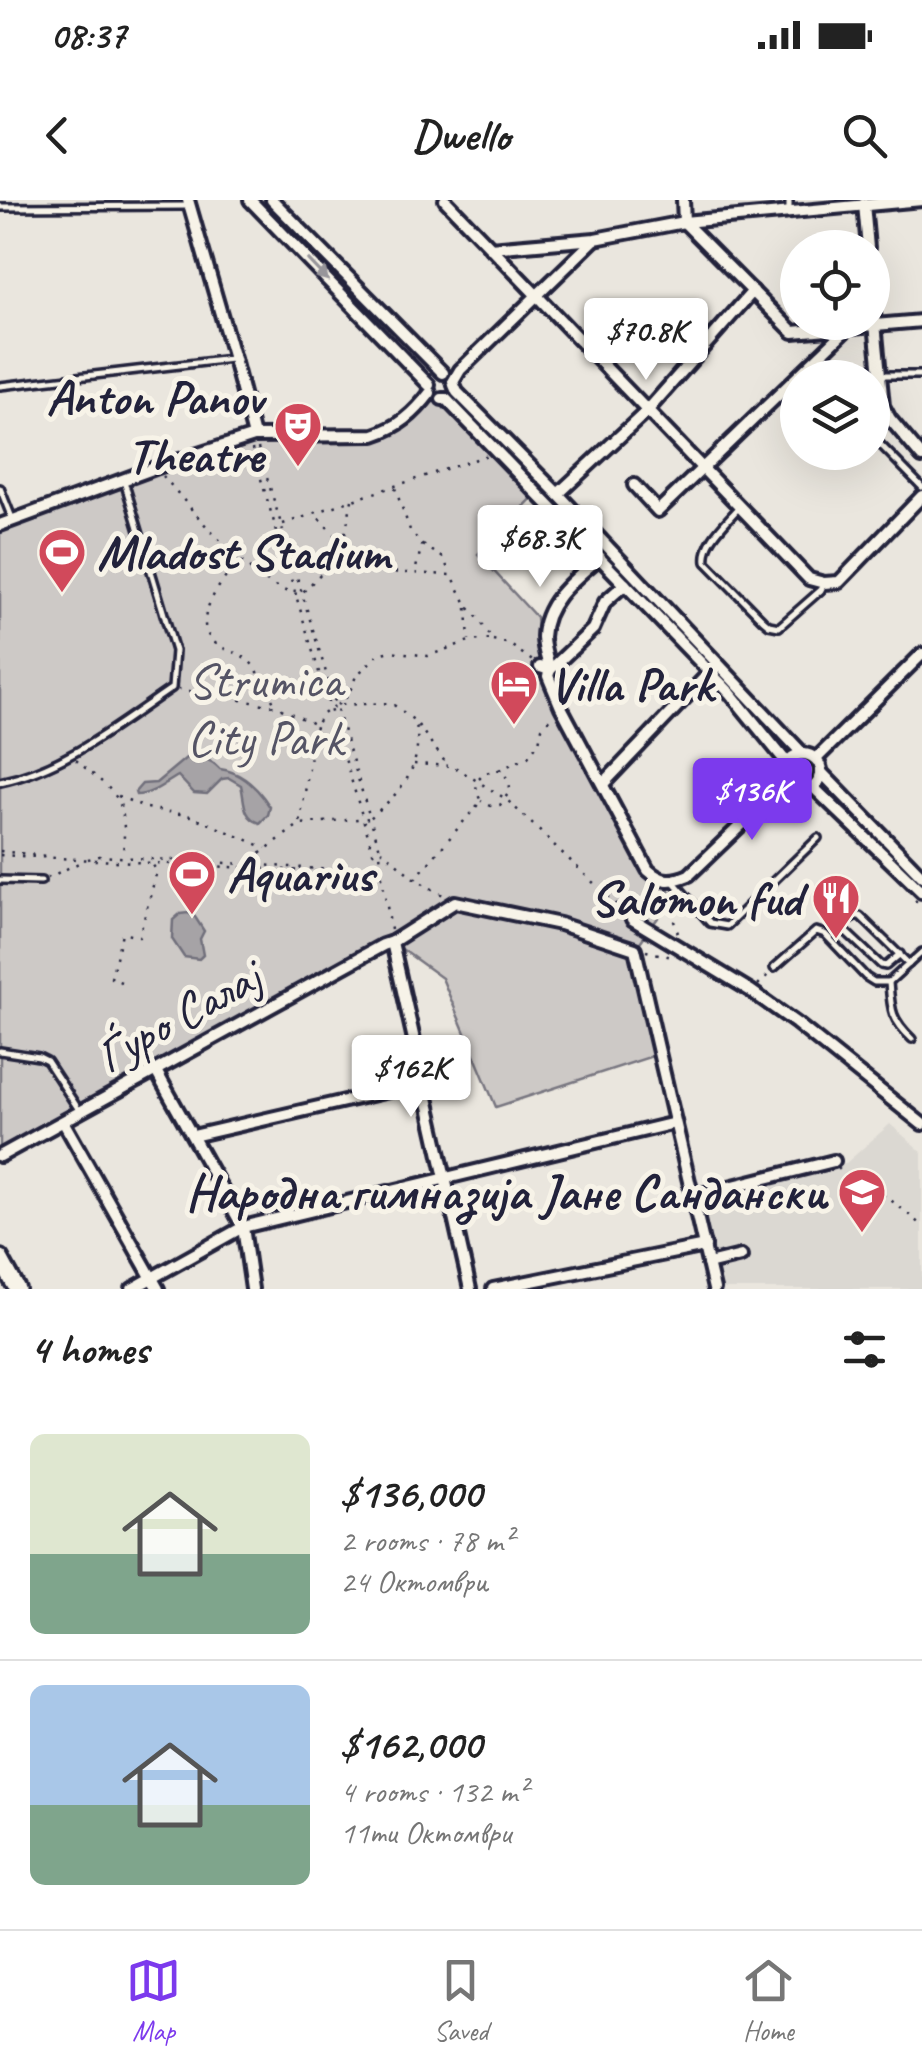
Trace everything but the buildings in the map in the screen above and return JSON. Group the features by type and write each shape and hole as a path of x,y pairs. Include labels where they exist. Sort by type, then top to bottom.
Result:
{"street":[{"path":"250,200 710,672 787,763"},
{"path":"272,200 449,378 456,392 558,494 802,754 816,759 821,772 922,876"},
{"path":"445,200 809,579 839,582 922,496"},
{"path":"683,200 684,222 780,319"},
{"path":"490,248 595,239 789,206 922,200"},
{"path":"189,203 254,436"},
{"path":"864,204 866,230"},
{"path":"435,394 434,375 449,378 460,370 595,239"},
{"path":"558,494 647,411 753,291"},
{"path":"890,323 922,321"},
{"path":"634,485 658,511 835,340"},
{"path":"0,525 254,436 374,435 393,429 435,394 451,395 449,378"},
{"path":"890,419 922,457"},
{"path":"600,557 565,588 549,612 543,632 545,668 561,707 648,870 657,878 673,881 689,875 787,781"},
{"path":"545,668 593,629 606,602 625,584"},
{"path":"816,759 922,654"},
{"path":"604,784 710,672"},
{"path":"802,754 787,763 787,781 796,789 814,787 821,772"},
{"path":"814,787 922,892"},
{"path":"455,902 560,924 635,949 714,1289"},
{"name":"Ѓуро Салај","path":"0,1156 392,942 455,902"},
{"path":"632,919 751,991 922,1124"},
{"path":"392,942 470,1289"},
{"path":"156,1071 243,1227 252,1289"},
{"path":"193,1136 423,1083"},
{"path":"64,1123 158,1289"},
{"path":"132,1289 243,1227 675,1123"},
{"path":"693,1196 834,1162"},
{"path":"493,1289 705,1246"},
{"path":"708,1264 741,1256"},
{"path":"0,1258 17,1289"}],"lane":[{"path":"0,207 189,203"},
{"path":"0,386 234,358"},
{"path":"890,375 922,374"},
{"path":"890,454 922,487"},
{"path":"0,782 71,756 172,688 176,651 123,479"},
{"path":"0,488 12,520"},
{"path":"740,506 709,544 706,562 769,626 778,627 824,583"},
{"path":"673,881 710,922 727,926 818,838"},
{"path":"0,880 41,881"},
{"path":"900,954 886,966 881,965 845,931 845,924 858,915 900,954 910,964"},
{"path":"774,968 811,935 821,932 870,980 882,983 889,982 922,952"},
{"path":"889,982 894,1020 912,1039"},
{"path":"0,1052 47,1061 81,1113"}],"path":[{"path":"254,436 282,524 330,710 380,871 392,942"},
{"path":"252,449 380,849 380,871"},
{"path":"282,524 499,452"},
{"path":"155,468 240,560 281,590 298,594"},
{"path":"395,486 410,530 422,545 442,557 467,606 492,639"},
{"path":"298,594 335,559 343,544 352,500"},
{"path":"314,513 343,544 385,572 452,575"},
{"path":"415,574 422,545"},
{"path":"240,560 218,586 205,614 205,628 223,649 238,652 252,664 275,706"},
{"path":"467,606 469,641"},
{"path":"300,824 316,725 348,696 356,676 379,654 391,651 428,656 469,641 492,639 509,644 545,668"},
{"path":"172,688 275,706 316,725"},
{"path":"336,706 391,703 415,721 448,766"},
{"path":"499,770 510,782 510,791 500,805 490,806 481,801 476,791 478,780 485,773 528,757 539,742 542,728 561,707"},
{"path":"246,864 300,824 370,818 396,796 414,764 419,745 415,721"},
{"path":"71,756 118,796 148,808 191,816 267,848"},
{"path":"414,764 454,766 478,780 506,800 632,919"},
{"path":"118,796 126,819 123,858"},
{"path":"415,879 481,801"},
{"path":"380,849 415,879 455,902"},
{"path":"0,853 363,874 380,871"},
{"path":"41,881 99,856 149,861 156,871"},
{"path":"121,982 111,978 122,934 139,937 156,871 165,862 380,871"},
{"path":"635,949 672,957 684,952 672,915 683,893"},
{"path":"751,991 774,968"},
{"path":"834,1162 847,1178 888,1198 922,1226"}],"shaded area":[{"path":"186,758 205,759 242,777 270,807 268,815 260,823 250,817 241,785 229,778 222,779 207,794 194,793 178,776 153,791 136,795 142,784 156,783"},
{"path":"188,913 204,931 200,939 203,955 199,959 184,957 172,939 173,920"},
{"name":"Народна гимназија Јане Сандански","path":"890,1124 922,1152 922,1289 721,1289 702,1199 845,1164"}],"green space":[{"name":"Strumica City Park","path":"446,399 538,492 478,554 536,617 540,667 657,878 674,896 635,949 659,1054 496,1107 442,978 392,942 0,1152 0,525 254,436 374,435 421,405"}],"place":[{"name":"Anton Panov Theatre","path":"298,468"},
{"name":"Mladost Stadium","path":"62,594"},
{"name":"Villa Park","path":"514,726"},
{"name":"Aquarius","path":"192,916"},
{"name":"Salomon fud","path":"836,940"},
{"name":"Народна гимназија Јане Сандански","path":"862,1234"}]}
